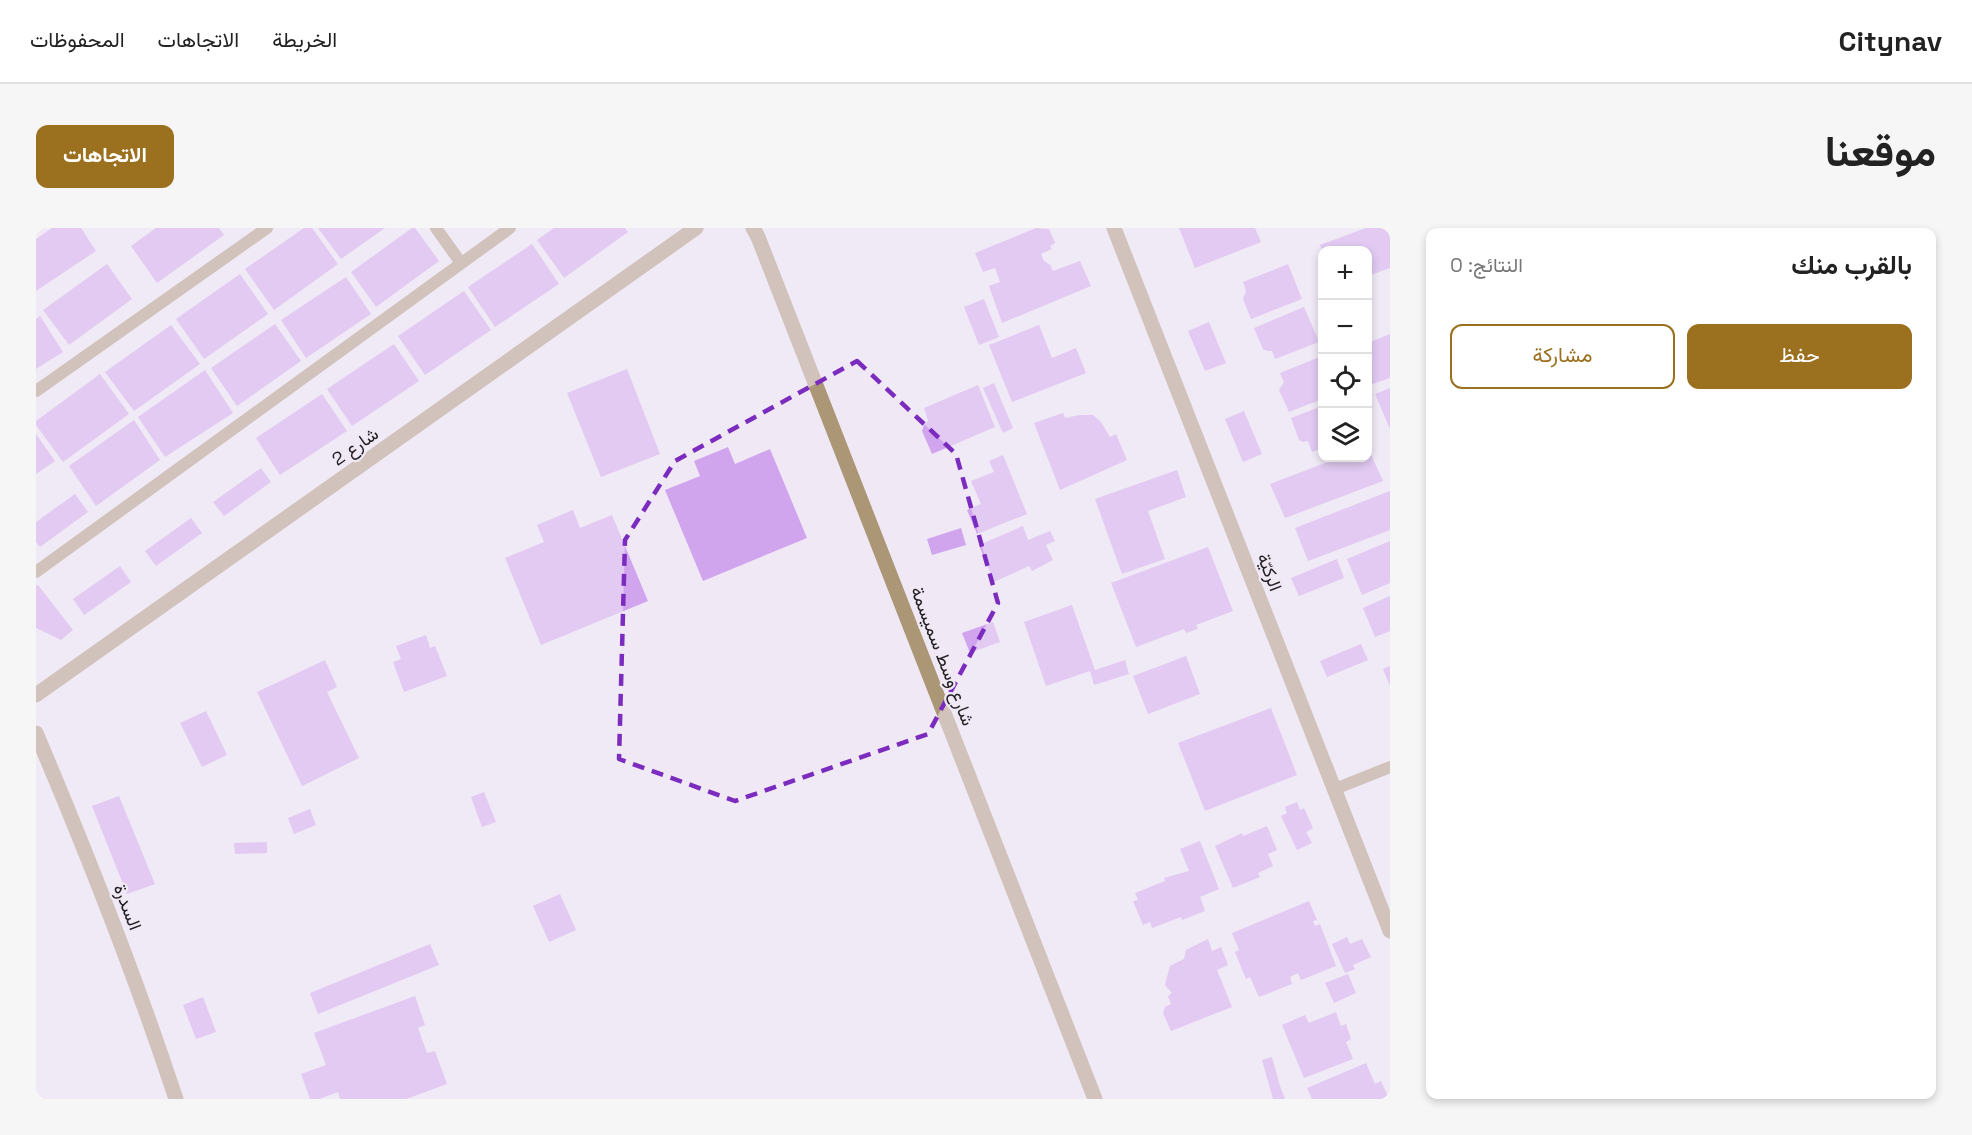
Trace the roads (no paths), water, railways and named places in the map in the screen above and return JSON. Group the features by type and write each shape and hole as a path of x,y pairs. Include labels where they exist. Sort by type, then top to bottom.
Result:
{"street":[{"name":"شارع 2","path":"36,695 696,228"},
{"name":"شارع وسط سميسمة","path":"753,228 1095,1099"},
{"name":"الركيّة","path":"1114,228 1390,930"},
{"name":"السدرة","path":"36,733 112,921 155,1035 176,1099"}],"lane":[{"path":"36,391 267,228"},
{"path":"436,228 460,263"},
{"path":"36,572 510,228"},
{"path":"1335,789 1390,767"}]}
